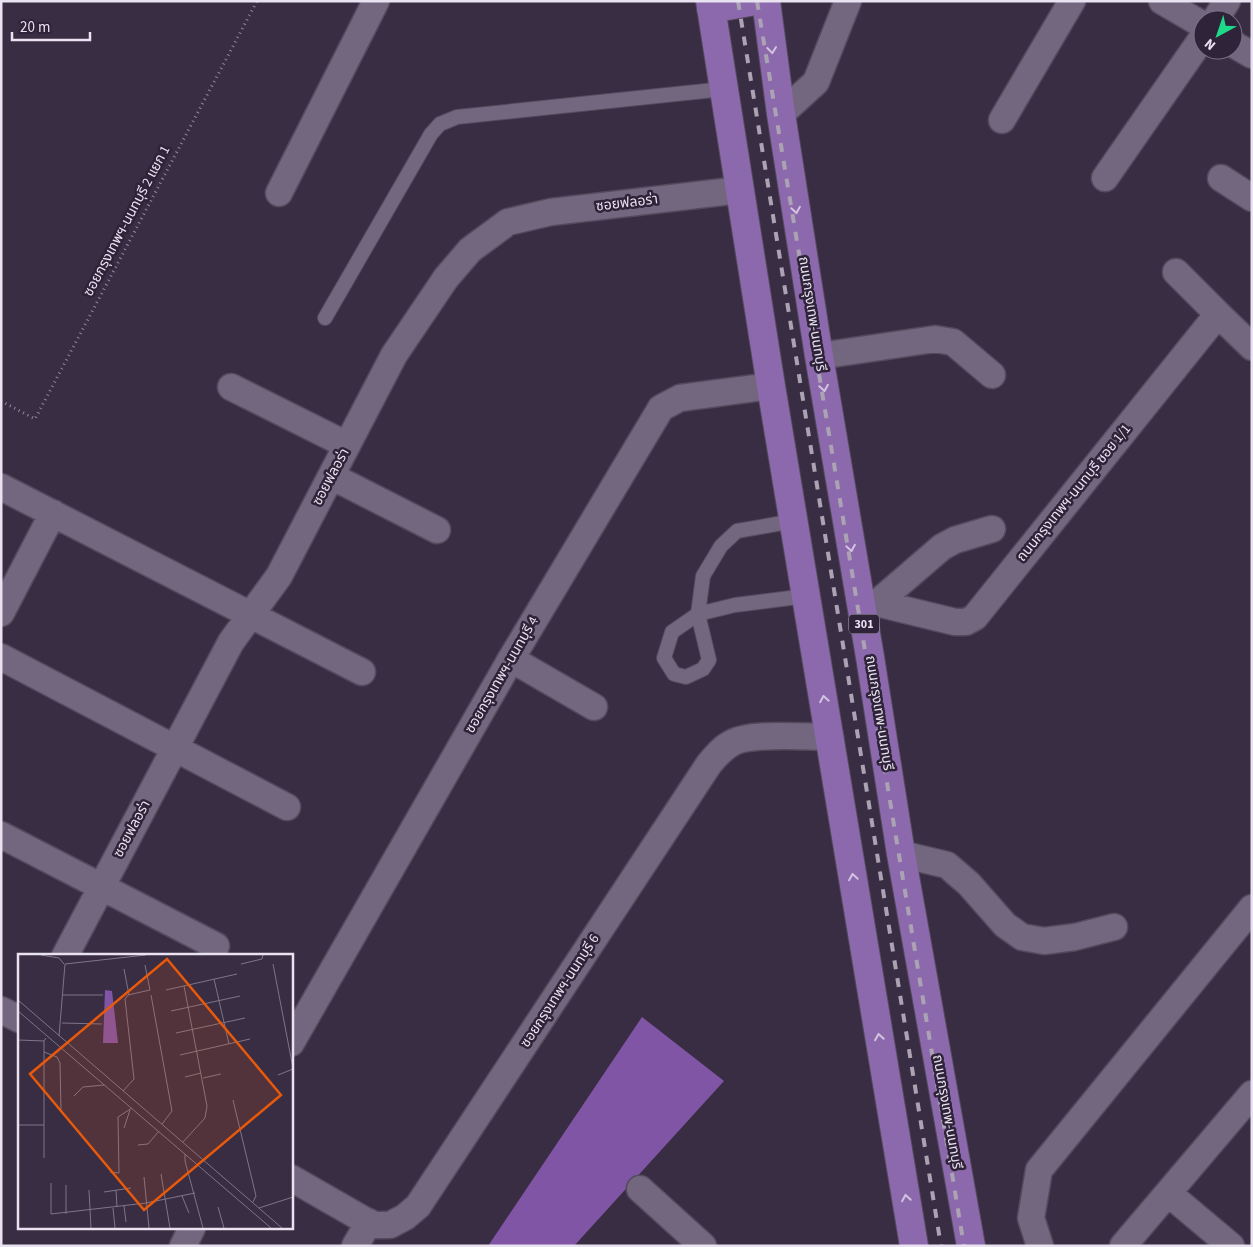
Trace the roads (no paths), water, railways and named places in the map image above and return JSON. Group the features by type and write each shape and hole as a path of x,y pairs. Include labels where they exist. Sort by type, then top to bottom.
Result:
{"main road":[{"path":"755,1 711,5 771,386 914,1246"},
{"name":"ถนนกรุงเทพ-นนทบุรี","path":"766,1 781,114 819,356 869,603 901,854 971,1246"}],"street":[{"path":"279,193 376,1"},
{"path":"781,114 816,82 848,1"},
{"path":"1002,120 1072,1"},
{"path":"1162,1 1193,19"},
{"path":"1105,178 1193,51"},
{"path":"1222,178 1252,198"},
{"name":"ซอยฟลอร่า","path":"66,954 231,642 279,576 394,355 446,278 470,250 508,222 551,212 740,190"},
{"path":"1176,272 1252,347"},
{"name":"ถนนกรุงเทพฯ-นนทบุรี ซอย 1/1","path":"869,603 955,622 966,622 975,617 1218,314"},
{"path":"819,356 935,339 953,342 992,375"},
{"name":"ซอยกรุงเทพฯ-นนทบุรี 4","path":"292,1042 510,659 661,408 680,398 771,386"},
{"path":"231,387 348,445"},
{"path":"331,476 437,530"},
{"path":"1,487 362,672"},
{"path":"1,613 52,513"},
{"path":"869,603 942,547 955,540 992,529"},
{"path":"1,657 287,807"},
{"path":"510,659 594,707"},
{"name":"ซอยกรุงเทพฯ-นนทบุรี 6","path":"292,1179 373,1225 390,1225 406,1217 418,1206 721,749 734,741 761,736 830,737"},
{"path":"1,835 216,946"},
{"path":"901,854 947,865 970,884 1004,925 1022,937 1044,942 1075,937 1114,927"},
{"path":"1040,1246 1031,1218 1039,1170 1252,908"},
{"path":"1,1010 18,1018"},
{"path":"1123,1246 1252,1094"},
{"path":"640,1189 703,1246"},
{"path":"1168,1193 1231,1246"},
{"path":"355,1246 369,1222"},
{"path":"183,1246 191,1230"}],"lane":[{"path":"325,318 431,134 440,124 457,117 724,88"},
{"path":"794,521 737,531 721,546 703,576 698,614 735,605 806,596"}],"railway":[{"path":"738,1 941,1246"},
{"path":"757,1 964,1246"}]}
